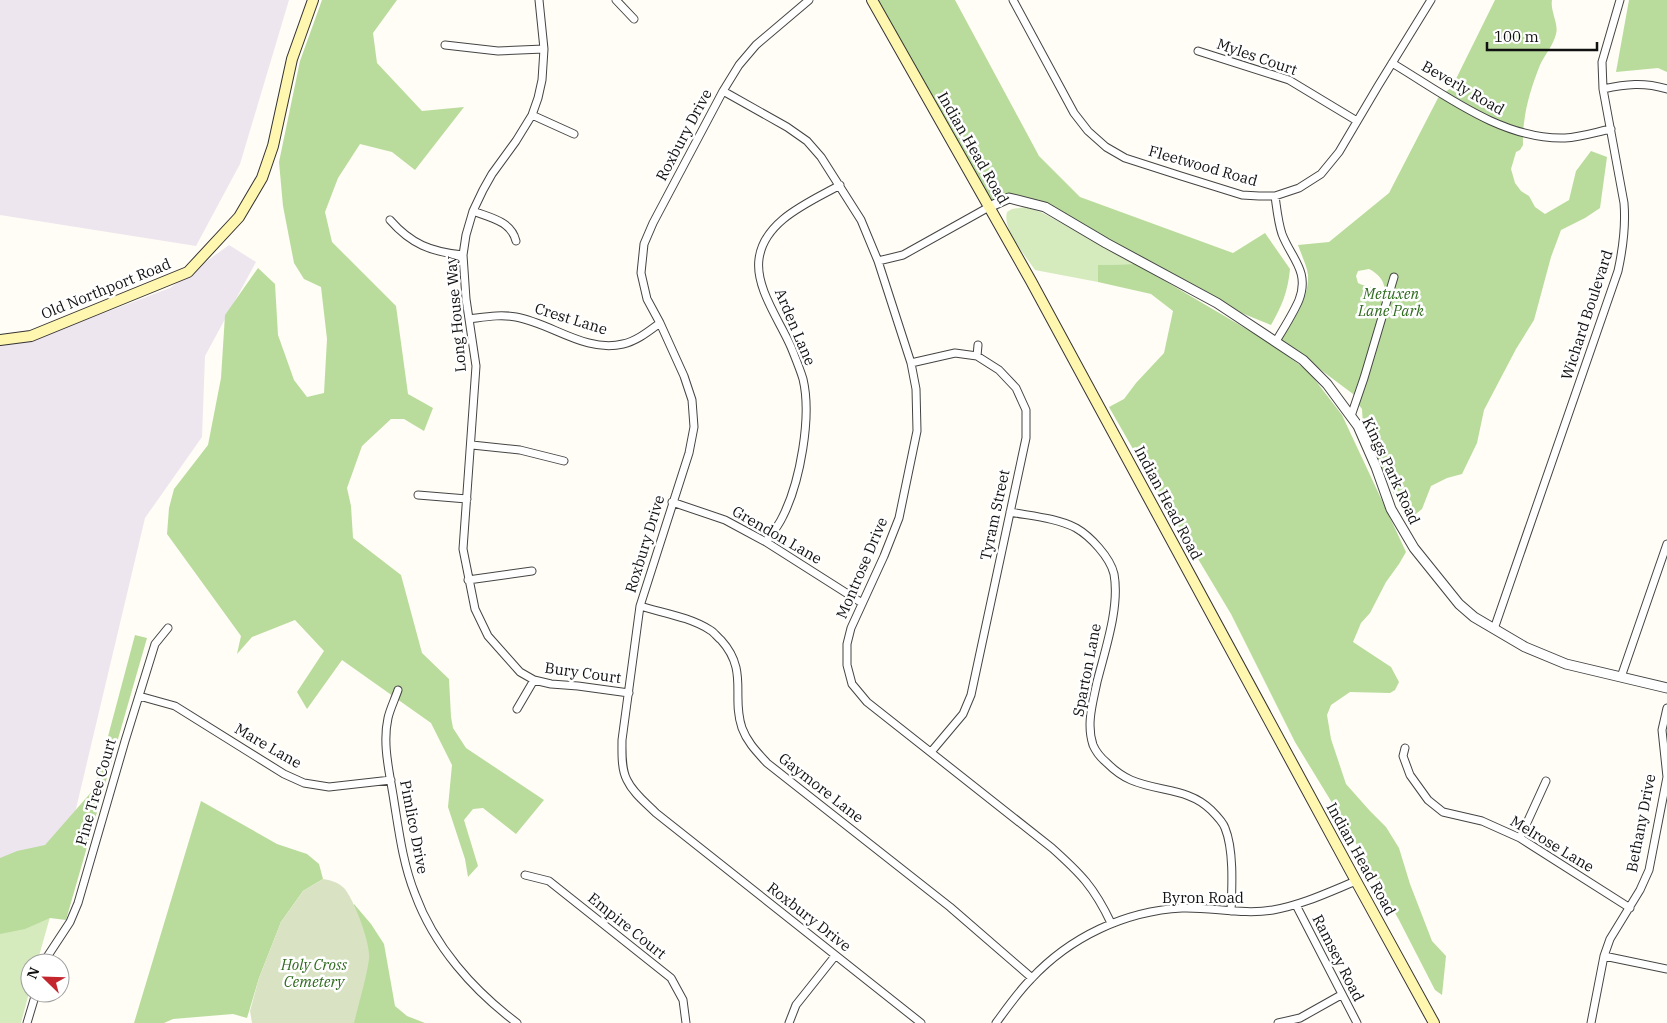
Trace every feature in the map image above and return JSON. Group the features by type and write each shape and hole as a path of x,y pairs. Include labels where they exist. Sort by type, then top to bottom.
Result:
{"main road":[{"name":"Old Northport Road","path":"0,340 31,336 188,272 239,217 262,178 273,146 292,59 313,0"},
{"name":"Indian Head Road","path":"872,0 1045,307 1434,1023"}],"street":[{"name":"Long House Way","path":"534,680 520,672 488,636 474,609 468,580 463,549 472,445 476,366 466,299 463,255 466,235 473,211 492,174 532,115 538,98 542,80 544,49 539,0"},
{"path":"616,0 634,18"},
{"name":"Roxbury Drive","path":"809,0 756,45 739,65 653,223 644,244 641,273 647,299 684,376 692,400 694,427 689,453 640,606 622,740 622,756 626,779 640,798 656,813 921,1023"},
{"name":"Fleetwood Road","path":"1014,0 1074,113 1088,131 1106,147 1125,158 1242,194 1276,196 1299,188 1321,174 1339,152 1430,0"},
{"name":"Wichard Boulevard","path":"1494,629 1618,271 1624,242 1625,220 1622,194 1603,89 1602,62 1620,0"},
{"path":"445,45 498,51 544,49"},
{"name":"Myles Court","path":"1198,51 1289,80 1357,121"},
{"name":"Beverly Road","path":"1392,63 1484,119 1507,128 1551,138 1577,137 1610,129"},
{"path":"1603,89 1622,84 1638,83 1667,89"},
{"name":"Montrose Drive","path":"724,91 787,127 807,141 821,157 861,220 878,260 911,363 916,389 917,431 899,518 851,628 847,644 848,665 852,684 867,702 1052,848 1079,872 1101,901 1111,923"},
{"path":"532,115 574,134"},
{"name":"Arden Lane","path":"766,542 782,518 792,493 802,455 806,410 803,380 791,348 760,280 759,259 766,239 777,224 806,204 840,185"},
{"path":"1276,196 1277,218 1283,237 1297,261 1303,282 1299,300 1276,341"},
{"name":"Kings Park Road","path":"989,208 1009,198 1045,207 1106,243 1217,303 1276,341 1302,360 1321,378 1358,426 1391,509 1414,548 1459,604 1474,617 1525,647 1566,664 1667,688"},
{"path":"878,260 903,255 989,208"},
{"path":"473,211 508,225 514,232 516,240"},
{"path":"390,220 402,234 424,247 447,254 463,255"},
{"path":"1350,416 1364,378 1394,277"},
{"name":"Crest Lane","path":"469,319 499,315 517,317 588,342 606,346 624,344 636,339 660,323"},
{"path":"976,356 978,345"},
{"name":"Tyram Street","path":"911,363 955,354 976,356 999,370 1016,388 1026,410 1026,438 971,695 963,714 931,752"},
{"path":"472,445 520,450 564,461"},
{"path":"418,495 467,499"},
{"name":"Grendon Lane","path":"672,502 726,520 766,542 862,603"},
{"name":"Sparton Lane","path":"1010,512 1057,522 1075,528 1092,539 1105,556 1113,573 1115,595 1113,613 1092,707 1090,726 1094,746 1102,759 1115,771 1132,781 1188,794 1203,801 1215,814 1225,827 1229,845 1232,910"},
{"path":"1622,677 1667,544"},
{"path":"468,580 532,571"},
{"name":"Gaymore Lane","path":"640,606 694,621 712,630 726,646 737,665 742,728 753,748 767,762 950,907 1032,978"},
{"name":"Pine Tree Court","path":"50,953 70,922 78,903 155,644 168,628"},
{"path":"516,709 534,680"},
{"name":"Bury Court","path":"534,680 551,684 629,693"},
{"name":"Pimlico Drive","path":"398,690 388,718 386,744 401,843 408,875 426,922 452,962 496,1007 517,1023"},
{"name":"Mare Lane","path":"138,696 175,706 284,774 304,782 329,787 391,780"},
{"name":"Bethany Drive","path":"1591,1023 1604,956 1610,939 1630,908 1649,870 1667,777 1662,730 1667,708"},
{"name":"Melrose Lane","path":"1405,748 1403,756 1410,776 1428,800 1443,812 1482,821 1520,838 1630,908"},
{"path":"1520,838 1546,782"},
{"name":"Empire Court","path":"524,875 550,881 671,978 683,1000 686,1023"},
{"name":"Byron Road","path":"996,1023 1032,978 1084,936 1111,923 1147,913 1183,908 1272,910 1296,904 1356,881"},
{"name":"Ramsey Road","path":"1296,904 1356,1023"},
{"path":"790,1023 796,1005 835,956"},
{"path":"1604,956 1667,968"},
{"path":"1278,1023 1300,1018 1341,995"},
{"path":"27,1023 33,1003"}],"shaded area":[{"path":"0,0 289,0 240,164 196,246 0,215"},
{"path":"229,245 256,262 205,356 202,437 145,518 52,910 0,896 0,346 30,341 170,288"}],"green space":[{"path":"322,0 397,0 373,33 377,63 422,111 464,107 415,170 392,152 360,144 338,178 325,212 332,242 396,306 408,394 433,408 424,431 404,419 391,419 362,446 347,488 351,506 353,538 401,575 422,653 449,679 453,728 466,748 544,800 516,834 483,808 473,809 464,820 478,866 468,877 465,859 448,807 452,765 431,723 342,660 307,709 297,692 324,651 295,620 252,637 237,654 241,636 167,534 169,508 174,489 208,445 221,378 225,315 258,268 275,284 278,335 294,380 307,397 324,393 327,339 321,287 304,279 294,263 283,206 279,162 300,61"},
{"path":"872,0 955,0 1039,156 1080,197 1233,253 1265,233 1290,269 1284,298 1271,325 1217,303 1045,207 1009,198 989,207"},
{"name":"Metuxen Lane Park","path":"1495,0 1552,0 1557,30 1553,42 1540,65 1530,94 1525,114 1523,145 1516,152 1511,169 1515,183 1521,191 1529,196 1535,207 1545,214 1569,200 1576,171 1591,151 1607,157 1600,208 1561,230 1551,257 1534,320 1516,349 1484,410 1477,443 1462,474 1447,478 1431,486 1422,509 1412,517 1395,497 1363,426 1362,409 1353,394 1281,340 1303,301 1308,284 1307,271 1298,245 1329,242 1389,193 1438,98 1452,87","holes":["1369,269 1381,279 1384,288 1379,302 1379,291 1358,283 1356,276 1358,271"]},
{"path":"1629,0 1667,0 1667,72 1658,68 1616,72"},
{"path":"1025,207 1041,212 1136,264 1099,265 1098,282 1035,270 1015,242 1006,219 1007,212 1012,209"},
{"path":"1136,264 1272,344 1309,372 1342,415 1406,552 1386,582 1370,613 1361,623 1353,642 1391,667 1399,682 1395,690 1390,693 1350,692 1331,705 1327,715 1331,739 1346,784 1386,827 1399,848 1410,884 1432,941 1446,956 1442,995 1435,990 1399,920 1348,829 1295,742 1231,614 1109,407 1124,399 1164,353 1173,311 1151,294 1098,282 1098,265"},
{"path":"135,635 147,638 66,920 50,918 25,929 0,934 0,858 17,851 45,845 94,789"},
{"path":"201,801 277,844 307,854 319,864 323,879 303,891 281,922 259,978 247,1018 233,1014 173,1019 164,1023 134,1023"},
{"name":"Holy Cross Cemetery","path":"323,879 339,884 348,894 361,922 369,952 368,967 354,1023 252,1023 250,1011 259,978 281,922 303,891"},
{"path":"0,898 52,910 40,953 20,953 20,1003 26,1003 21,1023 0,1023"},
{"path":"354,904 371,924 384,944 395,1006 407,1016 425,1023 348,1023"}]}
